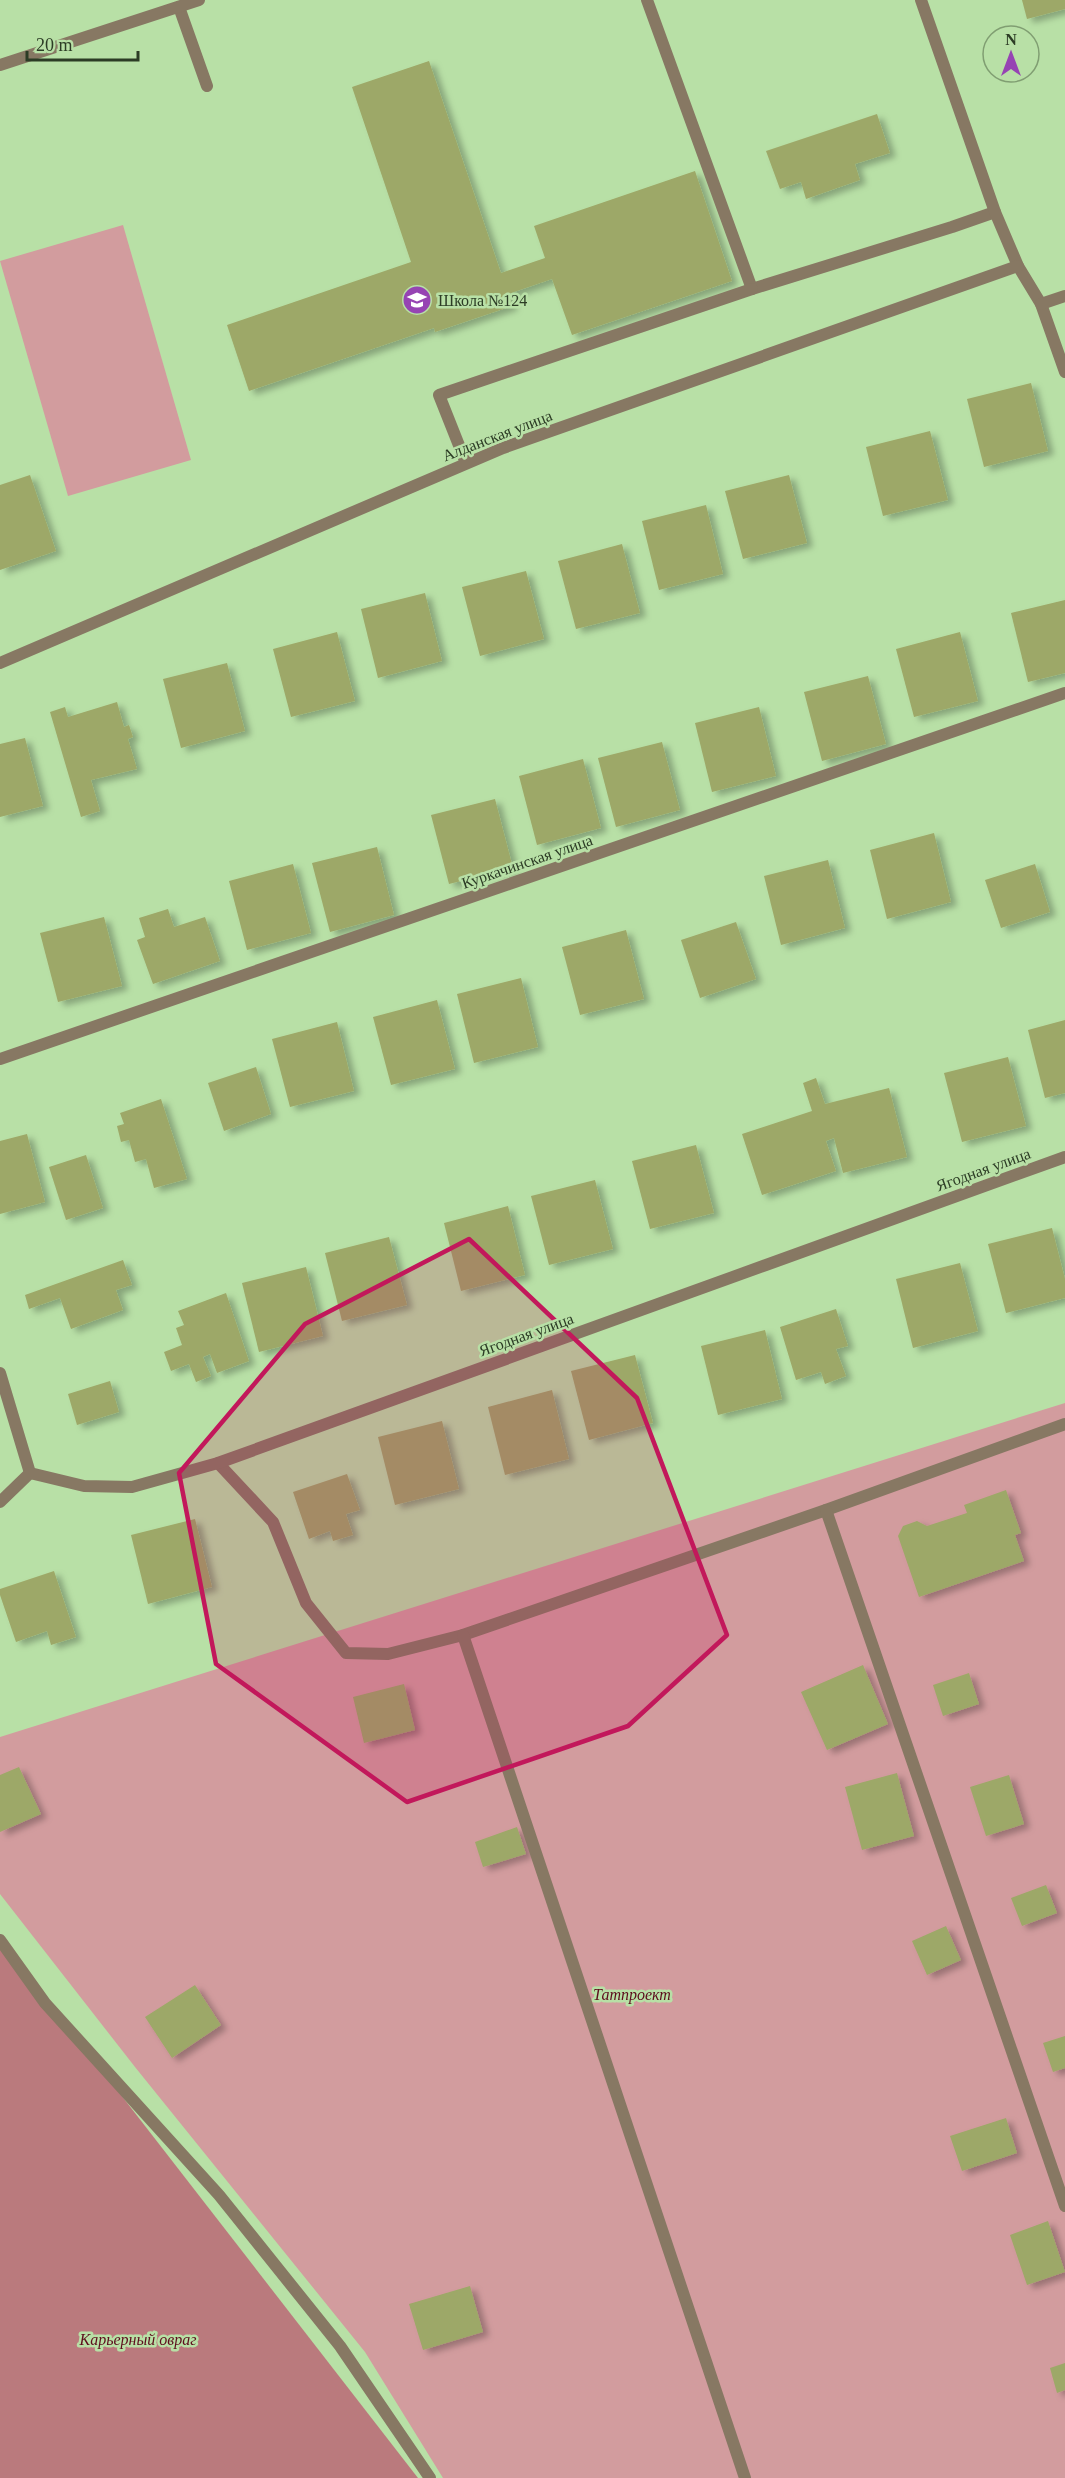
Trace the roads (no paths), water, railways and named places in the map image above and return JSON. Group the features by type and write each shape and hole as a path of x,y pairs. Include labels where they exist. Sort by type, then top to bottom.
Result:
{"street":[{"path":"0,65 199,0"},
{"path":"647,0 752,289"},
{"path":"921,0 995,212 1018,266 1041,304 1065,372"},
{"path":"179,7 207,86"},
{"path":"466,464 439,395 752,289 995,212"},
{"name":"Алданская улица","path":"0,663 503,448 1018,266"},
{"path":"1041,304 1065,296"},
{"name":"Куркачинская улица","path":"0,1059 1065,693"},
{"name":"Ягодная улица","path":"30,1473 84,1486 132,1487 218,1463 1065,1157"},
{"path":"0,1373 30,1473 0,1502"},
{"path":"218,1463 273,1522 306,1603 346,1653 388,1654 463,1635 1065,1425"},
{"path":"826,1510 1065,2206"},
{"path":"463,1635 745,2478"},
{"path":"0,1940 45,2003 219,2195 326,2328 430,2478"}],"place":[{"name":"Школа №124","path":"417,300"}],"park label":[{"name":"Татпроект","path":"632,1994"},
{"name":"Карьерный овраг","path":"138,2339"}]}
